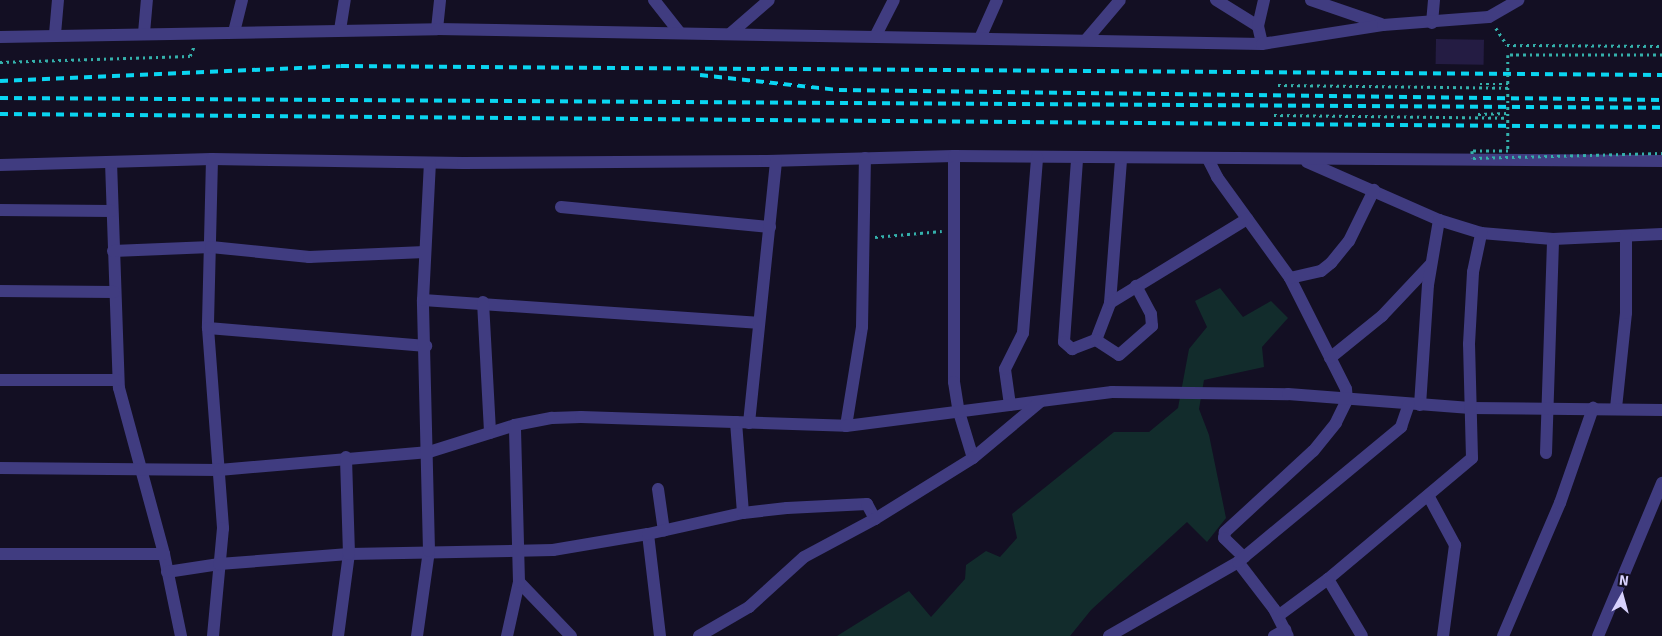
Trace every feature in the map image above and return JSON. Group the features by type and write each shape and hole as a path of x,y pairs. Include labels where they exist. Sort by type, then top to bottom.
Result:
{"street":[{"path":"55,34 58,0"},
{"path":"144,33 147,0"},
{"path":"234,32 242,0"},
{"path":"340,30 345,0"},
{"path":"437,29 440,0"},
{"path":"654,0 680,32"},
{"path":"731,33 769,0"},
{"path":"876,35 894,0"},
{"path":"981,36 997,0"},
{"path":"1086,40 1120,0"},
{"path":"1216,0 1258,26"},
{"path":"1262,44 1258,26 1264,0"},
{"path":"1432,23 1434,0"},
{"path":"0,37 55,34 437,29 981,36 1262,44 1383,25 1432,23 1489,17 1519,0"},
{"path":"1318,2 1383,25"},
{"path":"954,156 954,382 959,412 973,458"},
{"path":"0,164 212,159 430,163 776,161 954,156 1077,160 1300,159 1662,162"},
{"path":"846,426 862,327 865,158"},
{"path":"1010,405 1005,370 1023,333 1037,158"},
{"path":"212,159 208,328 223,528 213,636"},
{"path":"1077,160 1064,342 1068,348 1076,348 1096,340 1110,303 1121,159"},
{"path":"1300,159 1439,220 1481,233 1553,239 1662,234"},
{"path":"1209,160 1247,219 1290,278 1346,389 1347,400 1336,422 1313,451 1225,532 1224,538 1278,616 1282,634"},
{"path":"749,423 757,323 770,227 776,161"},
{"path":"111,162 118,380 139,469 164,554 181,636"},
{"path":"417,636 428,550 429,452 423,300 430,163"},
{"path":"1290,278 1321,271 1332,263 1349,241 1374,190"},
{"path":"561,207 770,227"},
{"path":"0,210 112,211"},
{"path":"1110,303 1247,219"},
{"path":"1109,636 1241,560 1401,427 1415,405 1430,264 1439,220"},
{"path":"1278,616 1328,580 1429,497 1472,458 1470,408 1472,291 1481,233"},
{"path":"1616,408 1626,313 1626,236"},
{"path":"1546,454 1553,239"},
{"path":"113,251 211,247 308,257 425,252"},
{"path":"1330,358 1382,316 1430,264"},
{"path":"1096,340 1119,355 1123,354 1152,326 1152,314 1136,286"},
{"path":"0,291 114,292"},
{"path":"423,300 483,302 757,323"},
{"path":"483,302 490,434"},
{"path":"208,328 426,346"},
{"path":"0,380 118,380"},
{"path":"0,468 219,470 346,457 429,452 515,425 581,417 846,426 1112,392 1288,394 1470,408 1616,408 1662,410"},
{"path":"699,636 748,607 804,557 875,519 973,458 1040,402"},
{"path":"1504,636 1560,503 1594,408"},
{"path":"736,422 743,513"},
{"path":"507,636 519,582 520,551 515,425"},
{"path":"338,636 349,554 346,457"},
{"path":"1598,636 1662,483"},
{"path":"658,489 664,530"},
{"path":"1429,497 1455,546 1444,636"},
{"path":"167,572 220,564 349,554 428,550 553,550 648,534 743,513 864,503 869,506 875,519"},
{"path":"648,534 660,636"},
{"path":"0,554 164,554"},
{"path":"1328,580 1362,636"},
{"path":"519,582 571,636"}],"path":[{"path":"1489,17 1507,46 1662,46"},
{"path":"1662,55 1508,55 1508,151 1472,151 1472,158 1662,154"},
{"path":"0,62 190,56"},
{"path":"1480,84 1508,84"},
{"path":"1278,85 1508,88"},
{"path":"1478,114 1508,113"},
{"path":"1274,114 1507,118"},
{"path":"864,238 953,230"}],"green space":[{"path":"1220,288 1243,317 1271,301 1288,318 1262,347 1264,367 1204,380 1199,409 1209,435 1226,518 1207,542 1187,522 1091,610 1070,636 837,636 909,591 931,617 965,579 966,565 986,551 1000,557 1017,538 1012,514 1114,432 1149,432 1178,408 1189,349 1207,327 1195,301"}],"building":[{"path":"1436,39 1484,40 1484,65 1436,64"}],"railway":[{"path":"0,81 341,66 1662,75"},
{"path":"700,75 839,90 1662,100"},
{"path":"0,98 1662,108"},
{"path":"0,114 1662,127"}]}
